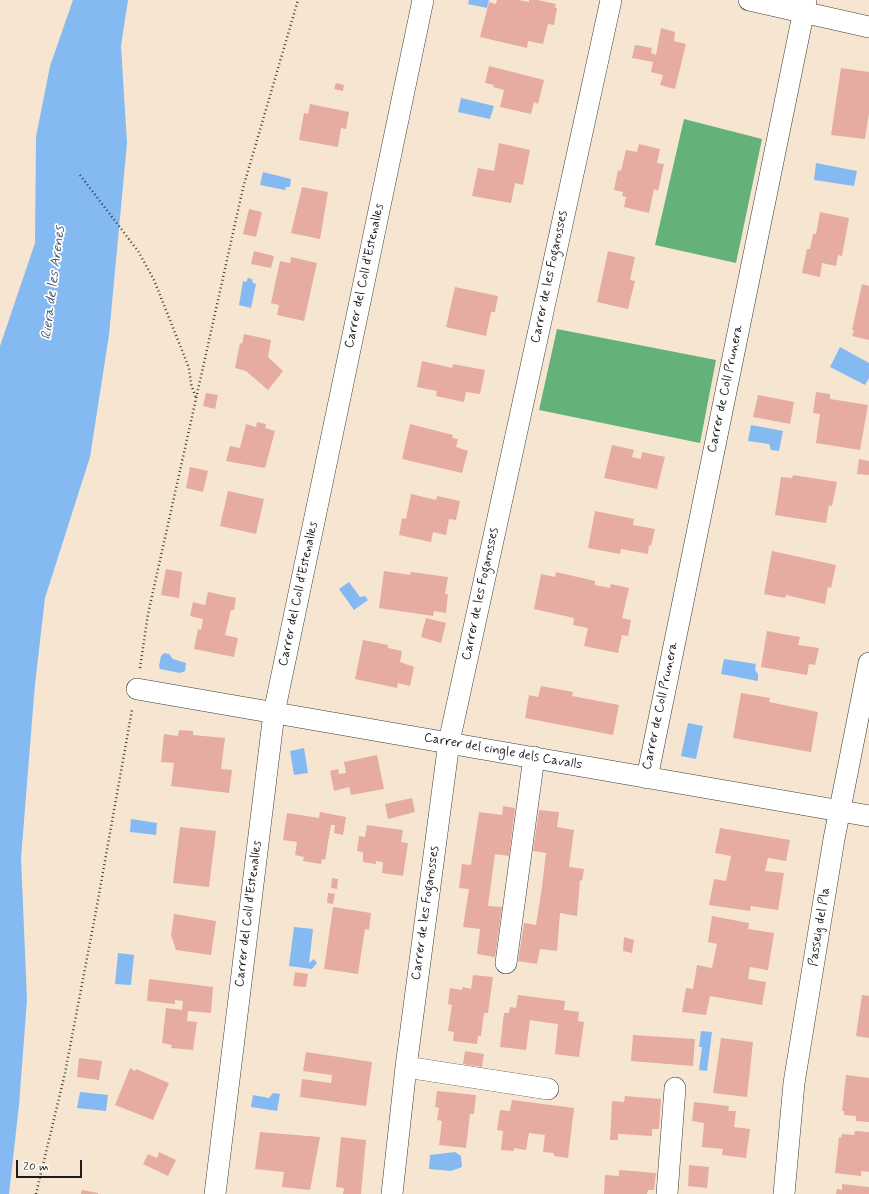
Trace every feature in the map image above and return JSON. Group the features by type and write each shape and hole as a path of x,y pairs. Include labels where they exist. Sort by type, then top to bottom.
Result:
{"street":[{"name":"Carrer del Coll d'Estenalles","path":"215,1194 274,713 423,0"},
{"name":"Carrer de les Fogarosses","path":"392,1194 406,1066 449,742 611,0"},
{"path":"749,0 804,6 869,27"},
{"name":"Carrer de Coll Prunera","path":"647,778 804,6"},
{"name":"Passeig del Pla","path":"784,1194 794,1083 840,811 869,663"},
{"name":"Carrer del cingle dels Cavalls","path":"137,689 869,816"},
{"path":"506,963 534,757"},
{"path":"406,1066 548,1089"},
{"path":"667,1194 675,1088"}],"path":[{"path":"36,1194 65,1073 96,911 132,705 137,689 148,614 243,188 298,0"},
{"path":"80,175 138,251 154,280 188,368 191,384 197,398"}],"green space":[{"path":"684,119 762,139 736,263 655,245"},
{"path":"557,329 716,360 700,443 539,410"}],"water":[{"name":"Riera de les Arenes","path":"73,0 128,0 121,46 127,143 109,335 90,457 45,598 35,684 21,858 27,1000 19,1105 9,1194 0,1194 0,346 35,243 36,137 50,66"},
{"path":"469,0 489,0 487,8 468,4"},
{"path":"461,98 494,106 490,119 458,112"},
{"path":"816,163 857,171 854,186 814,180"},
{"path":"263,172 291,179 290,187 286,187 285,190 260,185"},
{"path":"248,278 252,279 253,283 256,284 251,308 239,305 243,281 246,282"},
{"path":"840,347 869,363 869,378 865,385 830,367"},
{"path":"751,425 783,431 779,451 771,450 769,444 748,441"},
{"path":"349,582 360,597 365,596 368,600 354,610 339,589"},
{"path":"164,653 169,654 173,659 186,663 185,671 180,673 160,669 159,666 161,656"},
{"path":"724,659 756,664 755,670 758,674 758,681 721,674"},
{"path":"688,723 703,726 696,759 681,756"},
{"path":"304,748 308,773 294,775 290,751"},
{"path":"131,819 157,823 156,835 130,832"},
{"path":"294,927 313,929 309,963 314,959 317,963 312,969 289,966"},
{"path":"118,953 134,955 131,985 115,984"},
{"path":"701,1031 712,1032 707,1071 699,1070 702,1047 699,1047"},
{"path":"80,1092 108,1095 106,1111 77,1108"},
{"path":"273,1093 280,1094 277,1111 251,1107 253,1095 269,1098"},
{"path":"455,1152 461,1156 462,1167 451,1171 429,1169 430,1155"}],"building":[{"path":"497,0 519,0 529,2 529,0 538,0 556,4 555,8 557,8 554,25 548,24 543,44 528,41 527,48 480,37 489,2 496,4"},
{"path":"661,28 675,32 674,41 686,44 675,89 660,85 663,75 651,72 653,62 632,58 635,45 652,48 651,53 656,55"},
{"path":"489,66 544,80 538,104 534,102 531,114 500,107 504,90 493,87 494,85 485,83"},
{"path":"841,68 869,72 869,113 865,139 831,135"},
{"path":"336,83 344,85 343,91 334,89"},
{"path":"310,104 349,112 346,129 341,128 338,147 299,140 304,113 308,114"},
{"path":"499,143 530,150 523,185 515,183 511,203 472,196 478,168 494,171"},
{"path":"639,144 660,149 657,163 664,164 658,191 654,189 649,213 624,207 626,197 622,196 623,192 614,190 618,170 621,171 626,150 637,152"},
{"path":"302,187 328,192 320,239 291,233"},
{"path":"249,209 262,212 256,237 243,234"},
{"path":"820,212 849,218 842,256 838,255 836,266 822,263 820,277 802,273 807,249 810,249 813,234 816,234"},
{"path":"254,251 274,256 271,268 251,264"},
{"path":"608,251 635,257 630,280 635,281 628,309 597,302"},
{"path":"291,257 317,263 304,321 277,315 279,305 271,303 280,261 290,263"},
{"path":"862,284 869,286 869,340 852,336"},
{"path":"455,287 498,296 495,312 491,312 486,336 446,327"},
{"path":"244,334 271,340 268,357 283,371 268,390 246,371 235,368 240,343 242,344"},
{"path":"422,361 452,368 453,364 485,370 480,394 466,392 464,402 436,396 437,391 417,387"},
{"path":"816,392 830,394 830,399 868,405 860,450 816,443 820,414 813,413"},
{"path":"206,393 218,395 215,409 203,406"},
{"path":"758,395 794,402 790,424 753,417"},
{"path":"257,422 266,424 265,428 275,431 265,468 226,461 230,446 240,448 246,424 256,427"},
{"path":"410,424 453,435 452,438 458,439 456,447 468,451 462,473 402,459"},
{"path":"612,445 634,450 632,457 641,459 642,452 665,457 657,489 604,478"},
{"path":"859,459 869,461 869,475 857,474"},
{"path":"190,467 208,471 203,492 186,488"},
{"path":"793,475 837,482 832,506 829,505 826,523 775,515 781,477 792,478"},
{"path":"228,491 264,499 256,534 220,526"},
{"path":"411,494 436,500 437,496 460,501 456,520 449,519 446,535 433,532 431,542 399,535 402,518 406,519"},
{"path":"595,511 634,519 633,525 655,529 651,546 649,545 648,554 621,549 620,554 588,548"},
{"path":"772,551 836,565 831,588 828,587 825,604 786,595 785,598 764,594"},
{"path":"166,569 182,572 179,598 161,595"},
{"path":"384,571 410,575 411,572 448,577 445,594 448,594 446,613 434,611 433,616 379,608"},
{"path":"556,572 595,581 595,585 610,588 611,584 629,588 622,618 631,620 628,636 622,635 618,653 584,646 588,628 573,625 574,618 534,609 541,574 555,577"},
{"path":"208,592 236,598 234,610 231,610 225,635 238,638 234,657 194,649 198,629 201,630 203,619 190,616 193,602 205,605"},
{"path":"426,618 446,623 441,643 421,637"},
{"path":"767,631 800,637 798,645 819,648 815,665 809,664 807,675 761,667"},
{"path":"363,640 388,645 388,648 402,651 400,662 414,667 410,686 398,683 397,688 355,679"},
{"path":"541,686 573,692 572,696 619,705 613,735 525,718 529,695 538,697"},
{"path":"741,693 770,698 769,702 818,712 811,752 733,738"},
{"path":"179,730 193,731 193,735 225,738 221,769 232,770 229,793 171,786 174,763 161,762 164,734 178,736"},
{"path":"377,755 384,789 351,795 349,787 334,791 330,771 338,769 339,774 346,773 344,762"},
{"path":"412,798 415,812 388,819 385,804"},
{"path":"503,806 515,808 509,856 495,854 488,906 502,907 495,957 477,954 480,929 463,927 469,889 459,888 462,864 471,865 479,812 502,815"},
{"path":"539,810 559,812 557,827 574,830 569,867 584,869 582,881 580,880 577,916 560,913 557,951 540,949 537,964 518,961 524,923 536,925 542,887 546,853 533,851"},
{"path":"320,812 346,817 343,835 334,833 335,825 331,825 325,860 322,859 321,864 303,861 304,857 295,855 297,842 283,840 287,813 319,818"},
{"path":"367,825 403,830 401,842 408,843 403,876 382,873 383,862 376,861 376,864 363,862 363,852 357,851 359,836 365,837"},
{"path":"180,827 216,831 209,887 173,883"},
{"path":"720,828 790,840 786,861 768,858 765,871 784,873 778,910 751,906 750,911 709,905 714,879 726,881 731,856 715,853"},
{"path":"332,878 338,879 337,889 331,888"},
{"path":"328,893 335,894 333,904 327,903"},
{"path":"333,907 371,913 369,930 365,929 358,974 324,969"},
{"path":"174,914 216,921 211,955 176,950 171,935"},
{"path":"712,916 749,923 748,929 774,933 768,970 750,967 748,979 766,982 762,1005 710,996 706,1015 682,1012 686,988 693,989 697,965 712,968 717,944 708,942"},
{"path":"624,937 634,940 632,953 623,951"},
{"path":"295,972 308,974 306,987 293,986"},
{"path":"473,975 493,977 488,1013 484,1013 481,1036 478,1036 477,1044 453,1041 454,1032 448,1031 452,1005 448,1004 450,988 462,990 463,987 471,989"},
{"path":"149,979 213,987 211,1013 188,1011 187,1021 197,1022 193,1050 171,1048 172,1045 162,1043 166,1008 182,1010 183,1001 175,1000 175,1004 147,1001"},
{"path":"518,995 565,1001 564,1010 579,1012 578,1021 584,1022 579,1057 555,1054 558,1024 530,1020 526,1050 500,1047 504,1013 509,1013 510,1007 516,1008"},
{"path":"862,995 869,996 869,1038 856,1036"},
{"path":"633,1035 695,1039 693,1066 631,1061"},
{"path":"721,1038 753,1042 747,1097 713,1093"},
{"path":"465,1051 484,1054 482,1067 463,1064"},
{"path":"306,1052 372,1062 366,1106 300,1097 302,1079 331,1083 332,1075 303,1071"},
{"path":"79,1058 102,1061 99,1080 77,1077"},
{"path":"130,1068 135,1071 136,1069 169,1083 153,1120 115,1105"},
{"path":"846,1075 869,1078 869,1122 856,1121 856,1116 844,1115 844,1111 842,1111"},
{"path":"437,1091 476,1095 474,1114 470,1114 466,1148 439,1145 442,1121 437,1120 439,1108 435,1107"},
{"path":"625,1096 661,1099 659,1129 652,1129 652,1136 618,1134 618,1140 610,1140 612,1101 624,1102"},
{"path":"512,1100 574,1108 568,1158 554,1156 554,1153 543,1152 545,1135 529,1133 526,1150 514,1148 514,1151 501,1150 503,1131 497,1130 500,1110 510,1111"},
{"path":"694,1102 729,1106 728,1111 736,1111 734,1127 750,1129 746,1158 722,1155 723,1149 702,1147 704,1123 692,1121"},
{"path":"855,1131 869,1132 869,1172 861,1171 861,1176 835,1173 839,1137 841,1138 842,1134 854,1135"},
{"path":"260,1132 320,1137 310,1190 282,1187 284,1172 255,1169"},
{"path":"341,1137 366,1140 361,1194 343,1194 344,1188 336,1187"},
{"path":"159,1152 176,1160 168,1176 143,1164 148,1154 157,1158"},
{"path":"689,1165 709,1167 707,1188 688,1186"},
{"path":"619,1170 656,1173 654,1190 648,1190 647,1194 604,1194 605,1175 619,1176"},
{"path":"842,1184 869,1187 869,1194 836,1194 837,1189 842,1190"},
{"path":"82,1190 98,1193 98,1194 81,1194"}]}
